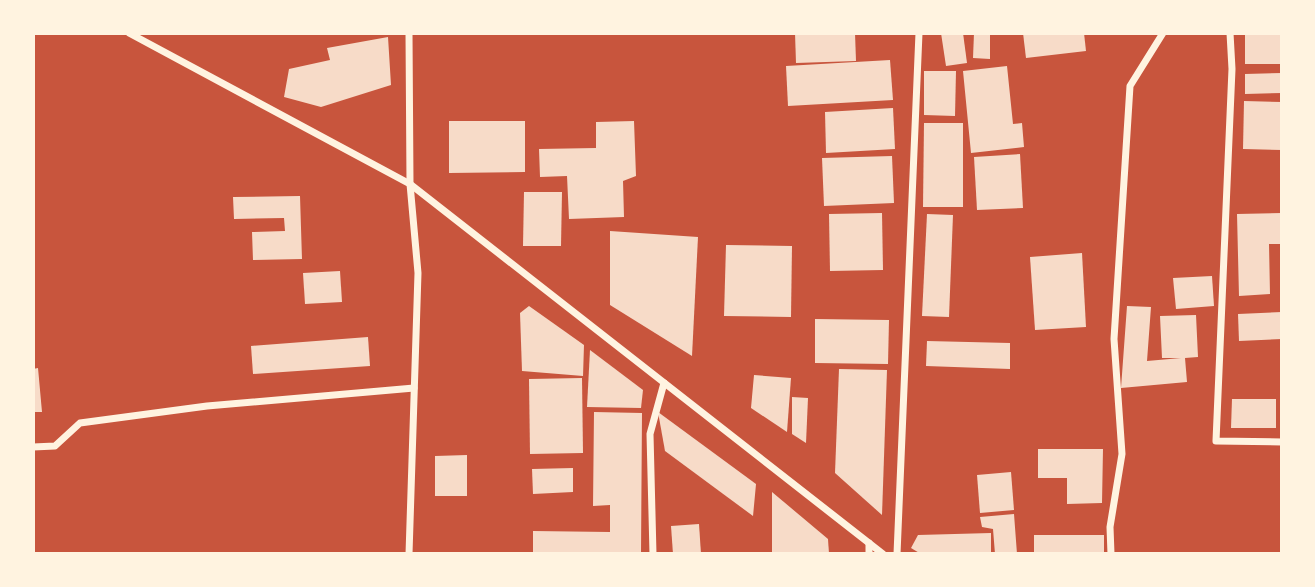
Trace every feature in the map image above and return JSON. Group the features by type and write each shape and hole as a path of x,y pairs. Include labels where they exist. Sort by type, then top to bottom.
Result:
{"street":[{"path":"129,33 410,184 883,554"},
{"path":"409,33 410,184 418,273 409,554"},
{"path":"897,554 919,33"},
{"path":"1111,554 1110,527 1122,454 1114,339 1130,86 1163,33"},
{"path":"1230,33 1232,69 1216,441 1282,442"},
{"path":"653,554 650,434 664,383"},
{"path":"33,447 55,446 80,423 207,406 414,388"},
{"path":"869,543 869,554"}],"building":[{"path":"795,33 855,33 856,61 796,63"},
{"path":"941,33 963,33 967,63 946,66"},
{"path":"974,33 990,33 990,59 973,58"},
{"path":"1023,33 1084,33 1086,51 1026,58"},
{"path":"1245,33 1282,33 1282,64 1245,64"},
{"path":"388,37 391,85 321,107 284,97 289,69 330,60 327,48"},
{"path":"890,60 893,100 788,106 786,66"},
{"path":"1007,66 1013,124 1022,123 1024,147 971,153 963,71"},
{"path":"924,71 956,71 955,116 924,115"},
{"path":"1282,73 1282,93 1245,94 1245,74"},
{"path":"1244,101 1282,102 1282,150 1243,149"},
{"path":"893,108 895,149 826,153 825,112"},
{"path":"449,121 525,121 525,172 449,173"},
{"path":"634,121 636,176 623,181 624,217 569,219 567,176 540,177 539,149 596,148 596,122"},
{"path":"924,123 963,123 963,207 923,207"},
{"path":"1020,154 1023,208 977,210 974,157"},
{"path":"892,156 894,203 824,206 822,158"},
{"path":"524,192 562,192 561,246 523,246"},
{"path":"300,196 302,259 253,260 252,232 285,231 284,218 234,219 233,197"},
{"path":"882,213 883,270 830,271 829,214"},
{"path":"1282,213 1282,244 1269,244 1270,294 1239,296 1237,214"},
{"path":"927,214 953,215 949,317 922,316"},
{"path":"610,231 698,237 692,356 610,305"},
{"path":"726,245 792,246 791,317 724,316"},
{"path":"1082,253 1086,327 1035,330 1030,257"},
{"path":"340,271 342,302 305,304 303,273"},
{"path":"1212,276 1214,306 1176,309 1173,278"},
{"path":"529,306 584,345 583,376 522,371 520,313"},
{"path":"1127,306 1151,307 1147,361 1181,358 1162,358 1160,316 1196,315 1198,357 1185,358 1187,382 1121,388"},
{"path":"1282,312 1282,339 1239,341 1238,314"},
{"path":"815,319 889,320 888,364 815,363"},
{"path":"368,337 370,366 253,374 251,346"},
{"path":"927,341 1010,343 1010,369 926,366"},
{"path":"590,350 643,390 641,408 587,407"},
{"path":"38,368 42,412 33,412 33,369"},
{"path":"839,369 887,370 882,515 835,473"},
{"path":"754,375 791,378 787,432 751,408"},
{"path":"582,378 583,453 530,454 529,379"},
{"path":"792,397 808,398 806,443 792,434"},
{"path":"1232,399 1276,399 1276,428 1231,428"},
{"path":"594,412 642,413 641,554 533,554 533,531 610,532 610,505 593,506"},
{"path":"658,412 756,484 753,516 665,451"},
{"path":"1038,449 1103,449 1102,503 1067,504 1067,478 1038,478"},
{"path":"467,455 467,496 435,496 435,456"},
{"path":"573,468 573,492 533,494 532,469"},
{"path":"1011,472 1014,510 980,513 977,475"},
{"path":"772,492 828,539 829,554 772,554"},
{"path":"1014,514 1017,554 995,554 993,529 982,527 980,517"},
{"path":"699,524 701,554 673,554 671,526"},
{"path":"991,533 991,554 921,554 911,548 918,535"},
{"path":"1034,535 1104,535 1104,554 1034,554"}]}
